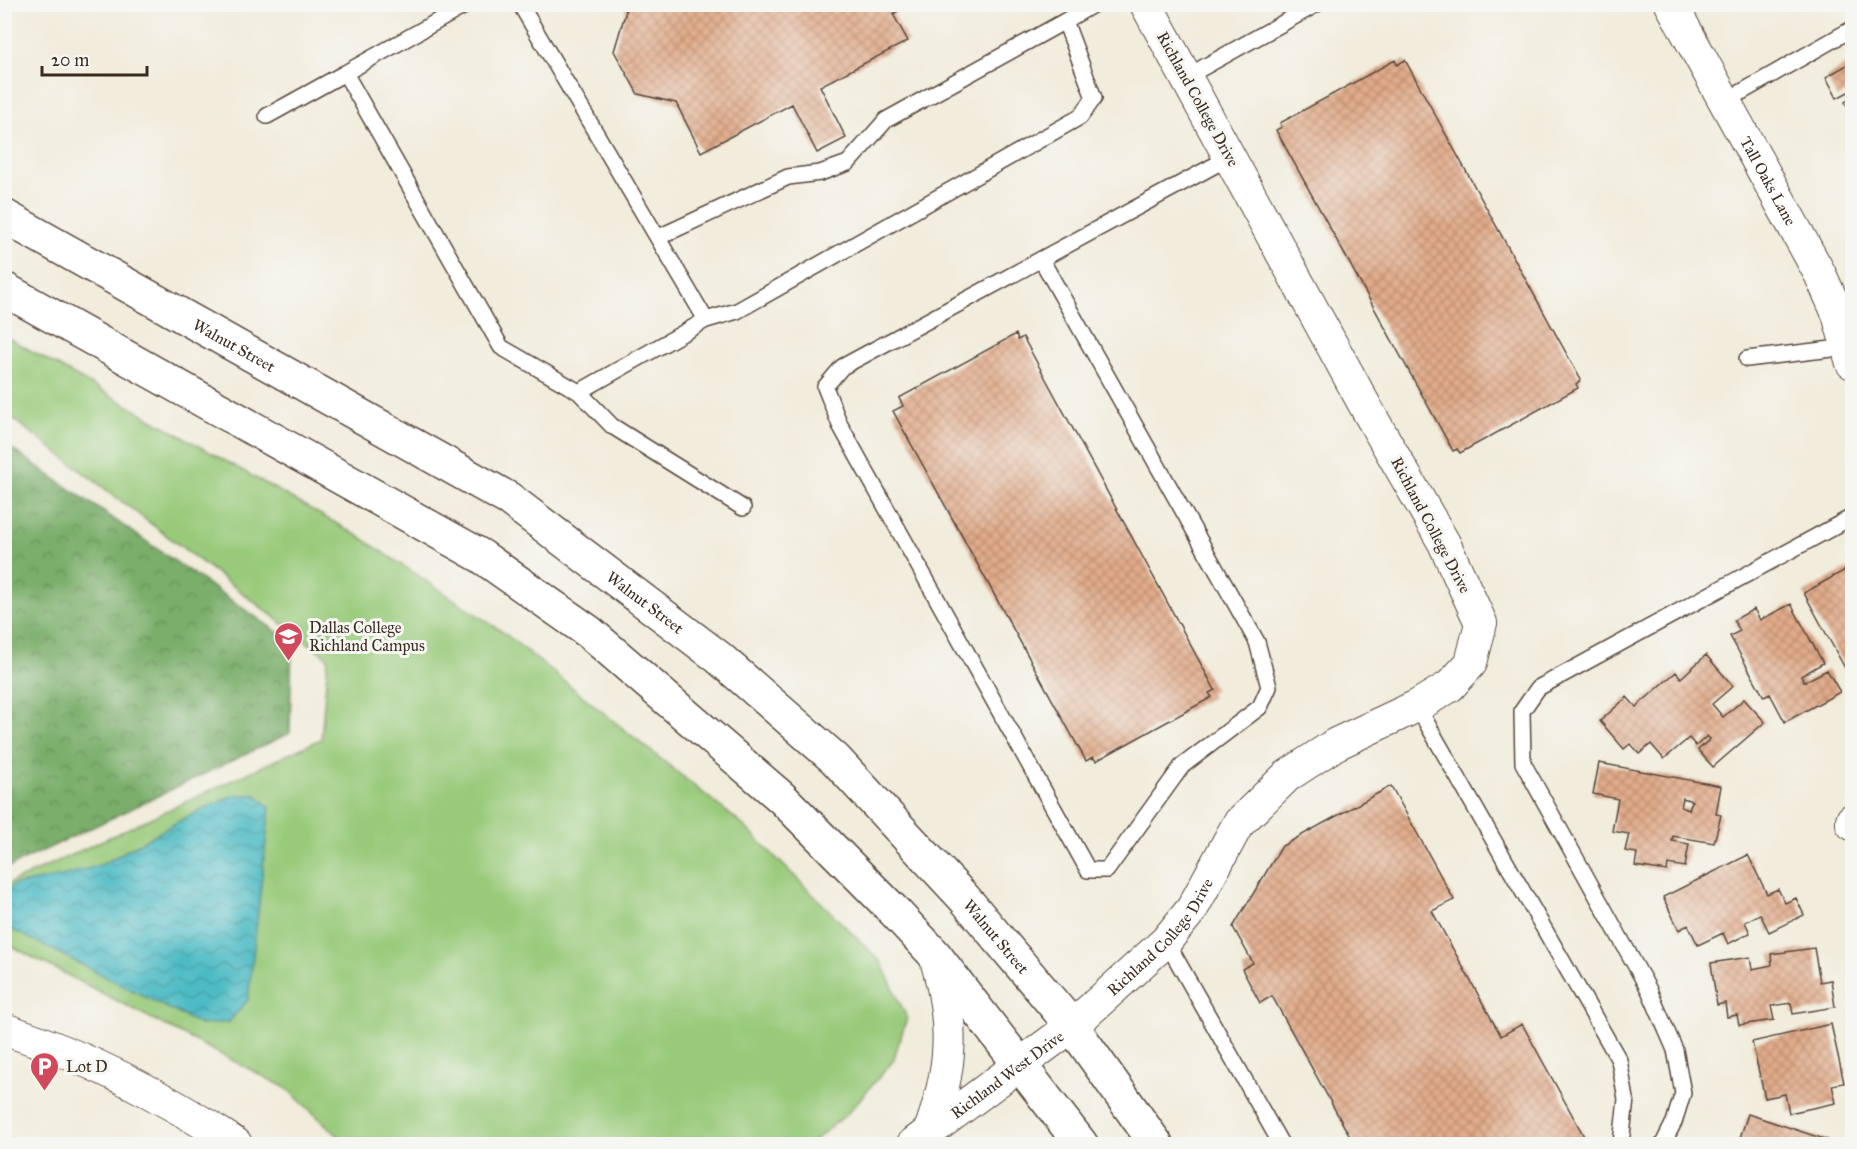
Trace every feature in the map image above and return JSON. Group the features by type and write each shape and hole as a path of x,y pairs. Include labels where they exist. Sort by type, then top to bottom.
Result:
{"main road":[{"name":"Walnut Street","path":"4,216 509,499 718,657 835,759 965,899 1072,1026 1156,1144"},
{"path":"4,290 481,556 589,632 782,798 935,955 1081,1144"}],"street":[{"name":"Richland College Drive","path":"1072,1026 1166,941 1192,909 1238,824 1287,776 1336,744 1417,706 1450,686 1471,663 1481,623 1444,543 1369,412 1146,4"},
{"name":"Tall Oaks Lane","path":"1671,4 1820,274 1851,355"},
{"path":"921,1139 942,1100 951,1040 948,1004 935,955"},
{"name":"Richland West Drive","path":"921,1139 1072,1026"},
{"path":"4,1029 94,1063 202,1121 236,1144"}],"lane":[{"path":"267,116 468,4"},
{"path":"520,4 706,320"},
{"path":"659,237 788,177 820,173 848,163 886,120 1094,4"},
{"path":"1186,77 1317,4"},
{"path":"579,392 706,320 737,311 1080,117 1094,98 1065,21"},
{"path":"1724,102 1852,28"},
{"path":"345,73 501,347 579,392 612,426 743,508"},
{"path":"1041,259 1257,642 1269,687 1260,707 1182,766 1107,870 1088,870 840,425 825,387 842,367 1041,259 1230,157"},
{"path":"1747,359 1851,355"},
{"path":"1663,1144 1683,1093 1675,1050 1648,990 1523,763 1522,711 1538,688 1852,517"},
{"path":"1417,706 1619,1060 1626,1099 1621,1144"},
{"path":"1166,941 1281,1144"}],"green space":[{"name":"Dallas College Richland Campus","path":"5,336 360,537 503,632 743,825 881,962 907,1018 893,1061 847,1114 810,1144 347,1144 286,1088 5,943 4,886 321,739 328,658 5,413"},
{"path":"5,444 292,642 290,733 5,869"}],"water":[{"path":"234,795 256,795 270,807 248,1000 229,1022 201,1025 5,926 5,892 14,885 62,876 103,864 188,816"}],"building":[{"path":"622,4 901,4 903,8 893,14 908,41 820,86 846,138 817,153 792,104 701,152 676,103 638,94 614,51 626,11"},
{"path":"1395,60 1397,65 1405,60 1581,380 1576,384 1578,388 1460,453 1457,449 1453,451 1276,130 1282,127 1280,123"},
{"path":"1852,62 1852,90 1837,98 1826,77"},
{"path":"1852,97 1852,116 1845,102"},
{"path":"1016,334 1018,340 1023,337 1215,690 1209,693 1212,697 1096,761 1093,757 1086,761 893,411 903,406 899,398"},
{"path":"1852,566 1852,681 1804,593"},
{"path":"1791,604 1823,663 1801,676 1804,682 1827,670 1840,692 1785,722 1770,694 1764,697 1730,636 1740,631 1734,620 1754,609 1760,620"},
{"path":"1706,655 1733,686 1712,704 1723,717 1744,699 1765,722 1713,767 1698,750 1710,739 1707,736 1696,746 1689,738 1664,759 1651,744 1639,754 1630,744 1624,749 1600,721 1627,697 1636,707 1676,672 1681,678"},
{"path":"1599,763 1721,786 1716,814 1721,815 1714,843 1673,836 1672,841 1689,844 1685,867 1668,864 1667,871 1635,866 1637,853 1625,851 1629,834 1612,831 1618,799 1593,794","holes":["1683,798 1692,801 1689,810 1681,807"]},
{"path":"1391,786 1454,900 1432,911 1501,1036 1522,1024 1586,1140 1578,1144 1354,1144 1272,996 1260,1003 1242,969 1253,963 1233,927 1282,846"},
{"path":"1748,855 1767,894 1778,889 1785,903 1796,898 1804,915 1769,932 1760,914 1745,922 1750,933 1728,944 1723,933 1698,945 1688,925 1679,930 1663,897"},
{"path":"1814,948 1820,982 1831,980 1835,1007 1793,1014 1791,1003 1771,1006 1774,1020 1739,1025 1737,1015 1727,1017 1725,1003 1717,1005 1711,963 1750,957 1752,969 1772,965 1771,954"},
{"path":"1831,1024 1844,1083 1832,1085 1836,1103 1789,1113 1785,1094 1765,1098 1752,1042"},
{"path":"1748,1114 1830,1141 1829,1144 1738,1144"}],"place":[{"name":"Dallas College Richland Campus","path":"288,662"},
{"name":"Lot D","path":"45,1092"}]}
